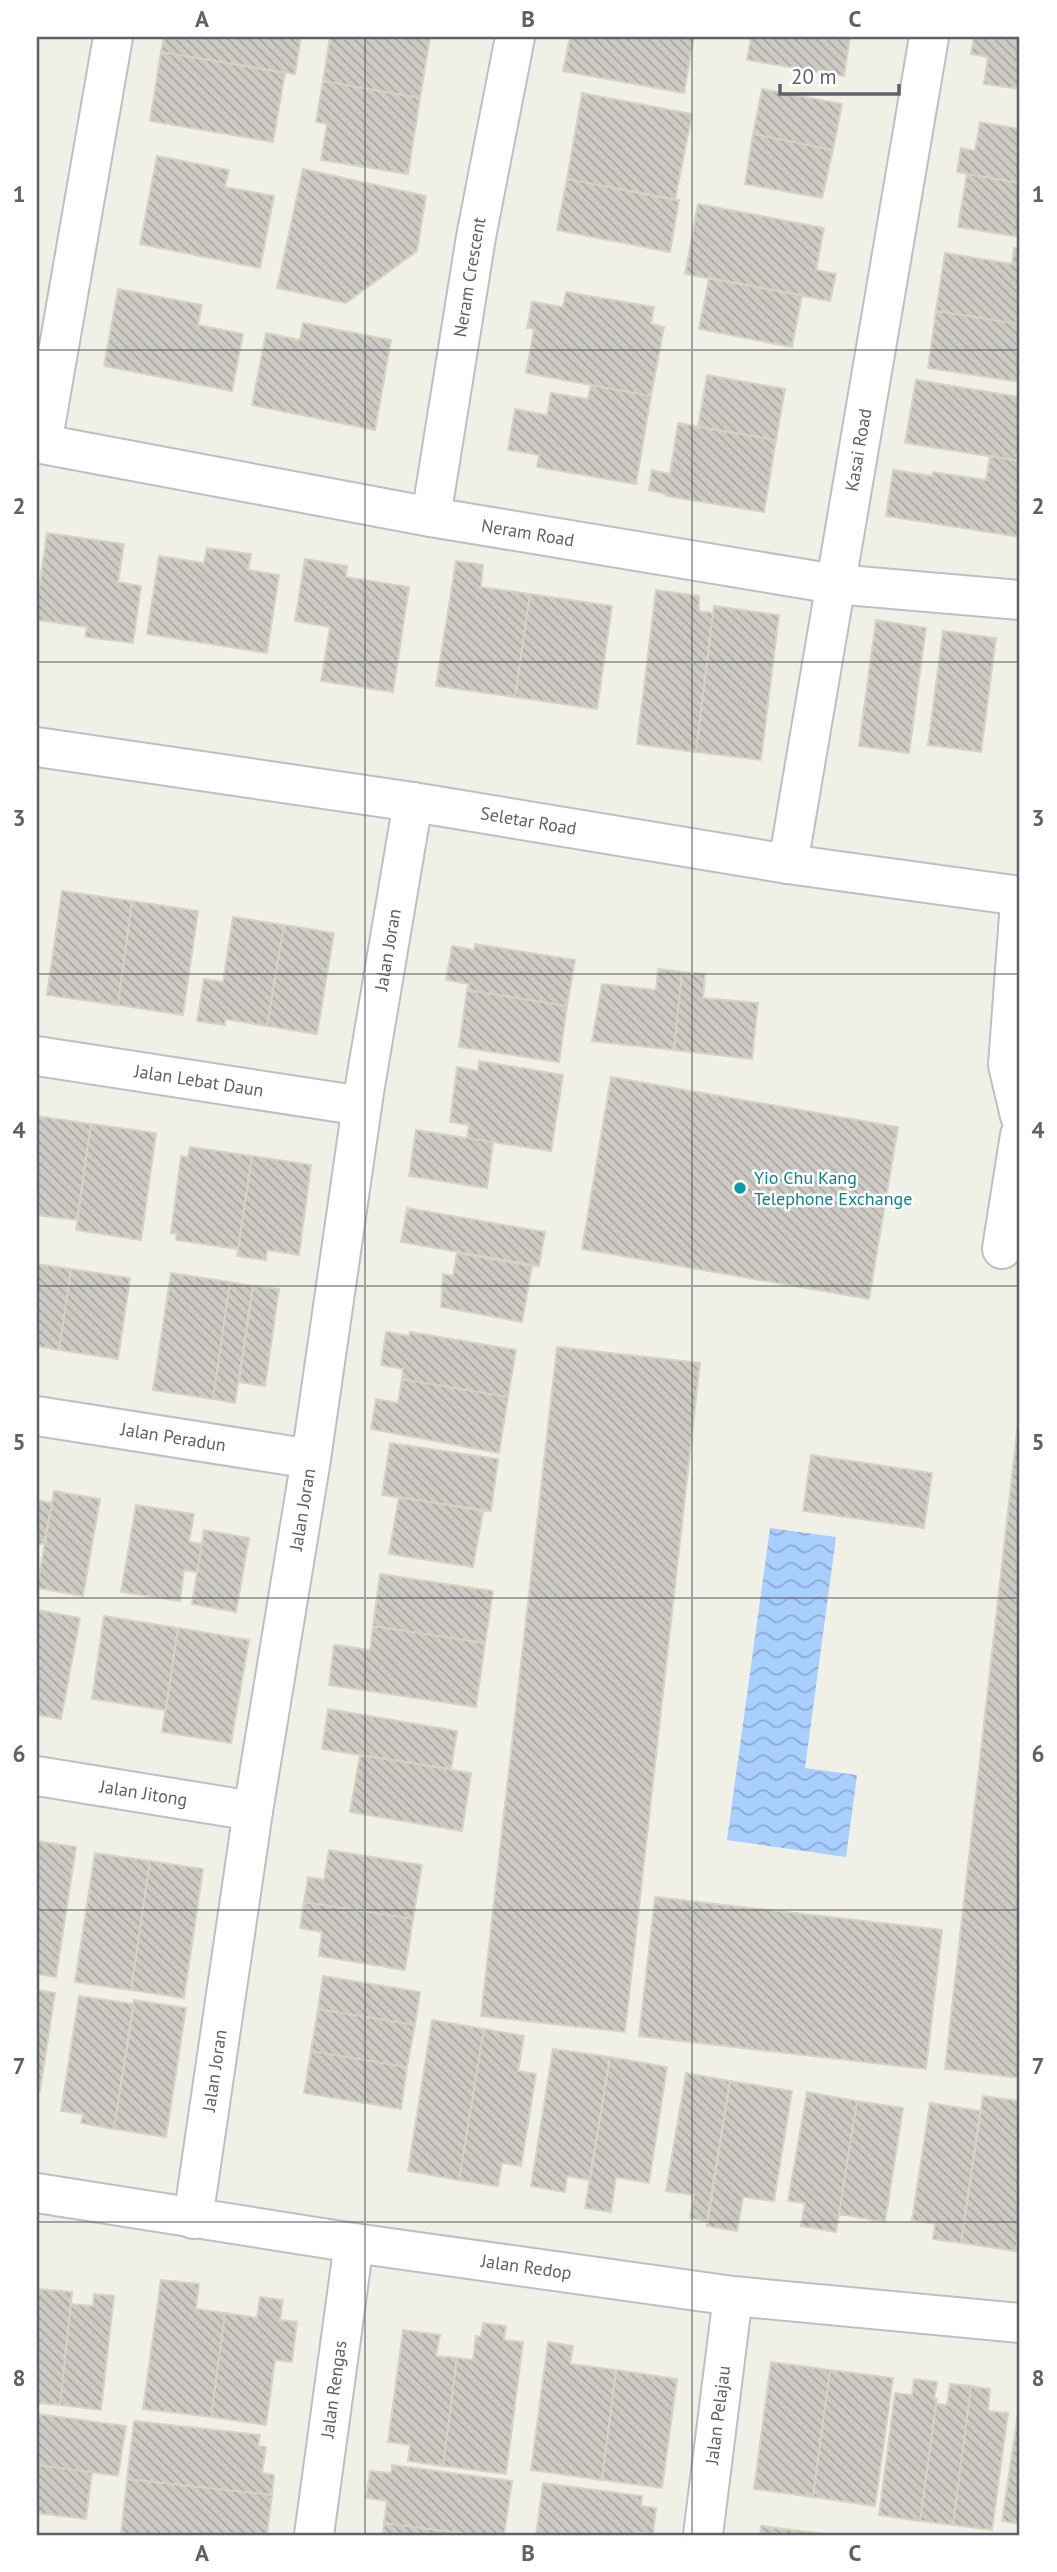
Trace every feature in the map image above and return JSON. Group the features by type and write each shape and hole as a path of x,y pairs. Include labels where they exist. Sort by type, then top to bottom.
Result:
{"street":[{"path":"40,443 113,37"},
{"name":"Neram Crescent","path":"431,517 476,237 515,37"},
{"name":"Kasai Road","path":"788,864 929,37"},
{"name":"Neram Road","path":"40,443 431,517 835,584 1020,600"},
{"name":"Seletar Road","path":"37,747 413,802 788,864 1020,896"},
{"name":"Jalan Joran","path":"193,2219 253,1811 311,1459 362,1106 413,802"},
{"path":"1020,902 1008,1065 1020,1115"},
{"name":"Jalan Lebat Daun","path":"37,1056 362,1106"},
{"path":"1002,1249 1020,1135"},
{"name":"Jalan Peradun","path":"37,1416 311,1459"},
{"name":"Jalan Jitong","path":"37,1776 253,1811"},
{"name":"Jalan Redop","path":"37,2193 354,2243 733,2296 1020,2323"},
{"name":"Jalan Rengas","path":"314,2535 354,2243"},
{"name":"Jalan Pelajau","path":"703,2535 733,2296"}],"water":[{"path":"770,1528 836,1537 805,1768 857,1775 846,1857 727,1840"}],"building":[{"path":"164,37 301,37 295,74 161,52"},
{"path":"330,37 430,37 420,98 323,81"},
{"path":"570,37 694,37 684,93 563,71"},
{"path":"751,37 850,37 844,76 747,60"},
{"path":"974,37 1020,37 1020,89 984,84 988,57 971,54"},
{"path":"161,52 285,73 273,142 150,121"},
{"path":"323,81 420,98 408,174 321,160 327,124 316,122"},
{"path":"762,89 842,104 833,150 753,134"},
{"path":"582,93 692,114 675,200 567,179"},
{"path":"980,122 1020,129 1020,183 957,172 961,148 975,151"},
{"path":"753,134 833,150 822,198 745,184"},
{"path":"157,156 229,170 225,187 274,196 260,268 140,244"},
{"path":"303,169 426,196 417,251 346,303 277,288"},
{"path":"967,174 1020,183 1020,237 958,227"},
{"path":"567,179 679,200 670,252 557,230"},
{"path":"698,204 824,228 816,270 836,274 830,301 685,274"},
{"path":"1014,248 1020,249 1020,324 936,311 945,253 1012,264"},
{"path":"709,278 802,295 792,347 699,329"},
{"path":"118,289 202,305 198,325 243,334 232,391 104,366"},
{"path":"566,292 654,307 651,324 664,327 651,396 526,373 534,329 527,328 532,302 563,307"},
{"path":"936,311 1020,324 1020,382 928,368"},
{"path":"303,323 391,340 375,430 252,405 266,333 300,340"},
{"path":"707,375 785,389 776,440 698,427"},
{"path":"916,380 1020,397 1020,461 905,443"},
{"path":"591,385 651,396 636,484 537,467 539,455 508,450 515,409 547,415 551,393 588,399"},
{"path":"678,423 776,440 764,512 666,496 649,490 652,470 670,474"},
{"path":"990,456 1020,461 1020,537 886,516 893,470 932,476 933,472 986,480"},
{"path":"47,533 124,544 118,582 141,586 133,643 85,637 87,627 37,620"},
{"path":"207,548 251,554 248,570 279,575 267,653 147,634 159,556 204,563"},
{"path":"305,559 347,566 346,577 409,587 393,692 321,681 330,627 295,621"},
{"path":"456,561 483,565 481,587 530,594 515,697 436,686"},
{"path":"656,590 699,596 699,611 713,613 696,752 637,744"},
{"path":"530,594 612,606 597,709 515,697"},
{"path":"714,606 779,615 761,760 696,752"},
{"path":"876,620 926,628 909,753 859,746"},
{"path":"943,631 996,638 981,752 928,745"},
{"path":"62,891 132,901 118,1005 47,995"},
{"path":"132,901 198,911 183,1015 118,1005"},
{"path":"233,917 284,925 267,1026 225,1019 225,1025 197,1021 204,979 223,982"},
{"path":"284,925 334,933 317,1034 267,1026"},
{"path":"475,944 575,960 567,1006 467,990 469,984 446,980 452,946 474,950"},
{"path":"658,969 682,972 674,1050 592,1041 602,984 656,990"},
{"path":"682,972 705,974 703,998 758,1003 752,1059 674,1050"},
{"path":"467,990 567,1006 559,1062 459,1047"},
{"path":"479,1061 563,1075 551,1151 467,1138 469,1125 450,1122 457,1067 478,1071"},
{"name":"Yio Chu Kang Telephone Exchange","path":"611,1077 898,1127 869,1299 582,1249"},
{"path":"37,1116 91,1124 77,1220 37,1215"},
{"path":"91,1124 156,1133 141,1240 76,1230"},
{"path":"416,1130 493,1142 487,1188 409,1176"},
{"path":"190,1147 252,1156 238,1249 176,1240 177,1234 171,1233 181,1156 188,1157"},
{"path":"252,1156 311,1165 299,1255 267,1250 266,1260 237,1256"},
{"path":"407,1208 545,1232 539,1266 401,1242"},
{"path":"457,1253 532,1266 522,1322 441,1307 443,1274 453,1276"},
{"path":"37,1264 71,1269 59,1350 37,1346"},
{"path":"71,1269 130,1278 118,1359 59,1350"},
{"path":"171,1273 230,1282 213,1399 153,1390"},
{"path":"230,1282 253,1286 235,1403 213,1399"},
{"path":"253,1286 279,1289 265,1386 239,1382"},
{"path":"386,1332 409,1336 410,1332 516,1350 508,1397 402,1379 403,1369 381,1365"},
{"path":"557,1347 700,1363 625,2032 481,2016"},
{"path":"402,1379 508,1397 499,1453 371,1429 376,1399 398,1403"},
{"path":"1020,1405 1020,2078 945,2069"},
{"path":"390,1443 498,1459 491,1511 382,1495"},
{"path":"811,1455 932,1473 924,1528 803,1511"},
{"path":"54,1491 100,1499 83,1596 37,1588"},
{"path":"399,1497 483,1511 473,1567 389,1554"},
{"path":"37,1500 52,1503 44,1544 38,1544 37,1552"},
{"path":"136,1505 194,1514 189,1542 202,1544 197,1572 184,1570 180,1601 121,1592"},
{"path":"204,1530 249,1538 236,1612 192,1604"},
{"path":"380,1574 493,1591 485,1643 373,1626"},
{"path":"37,1610 80,1618 61,1719 37,1715"},
{"path":"104,1616 178,1628 166,1710 92,1699"},
{"path":"373,1626 485,1643 476,1707 329,1685 334,1645 370,1650"},
{"path":"178,1628 249,1640 231,1743 162,1732"},
{"path":"328,1709 457,1731 451,1769 322,1749"},
{"path":"360,1755 471,1773 462,1831 350,1812"},
{"path":"37,1841 76,1847 56,1977 37,1974"},
{"path":"329,1850 422,1865 413,1919 304,1902 308,1877 324,1880"},
{"path":"95,1853 150,1861 131,1990 75,1982"},
{"path":"150,1861 203,1869 184,1998 131,1990"},
{"path":"655,1897 942,1930 926,2069 639,2036"},
{"path":"304,1902 413,1919 405,1970 319,1956 322,1932 300,1928"},
{"path":"323,1976 420,1992 415,2025 318,2009"},
{"path":"37,1990 55,1993 40,2091 37,2091"},
{"path":"79,1996 134,2004 114,2129 81,2123 83,2114 61,2111"},
{"path":"134,2000 186,2008 166,2137 114,2129"},
{"path":"318,2009 415,2025 407,2067 311,2051"},
{"path":"432,2020 484,2029 459,2180 408,2171"},
{"path":"484,2029 524,2036 518,2071 536,2074 521,2166 502,2163 498,2186 459,2180"},
{"path":"553,2049 610,2057 590,2180 567,2176 565,2192 531,2186"},
{"path":"311,2051 407,2067 401,2109 304,2093"},
{"path":"610,2057 667,2067 649,2183 616,2177 611,2212 585,2208"},
{"path":"686,2073 730,2081 707,2221 690,2218 694,2195 666,2191"},
{"path":"730,2081 792,2091 774,2201 743,2197 737,2231 707,2226"},
{"path":"807,2092 857,2101 836,2232 801,2226 805,2203 788,2201"},
{"path":"983,2096 1020,2101 1020,2223 1016,2251 961,2243"},
{"path":"857,2101 903,2108 885,2222 839,2214"},
{"path":"930,2103 980,2111 961,2243 933,2239 935,2224 912,2220"},
{"path":"161,2280 199,2284 196,2309 225,2313 211,2417 143,2409"},
{"path":"37,2289 72,2292 60,2405 37,2403"},
{"path":"94,2294 114,2296 101,2410 60,2405 71,2304 93,2306"},
{"path":"260,2297 283,2300 280,2320 297,2322 292,2362 275,2360 266,2425 211,2417 225,2313 257,2318"},
{"path":"483,2323 506,2326 504,2340 523,2342 506,2474 443,2466 457,2358 473,2360 476,2336 481,2337"},
{"path":"403,2330 440,2335 436,2356 457,2358 443,2466 408,2461 410,2445 388,2442"},
{"path":"548,2342 573,2346 570,2364 616,2370 602,2480 531,2470"},
{"path":"771,2362 830,2370 813,2497 754,2489"},
{"path":"616,2370 677,2379 662,2488 602,2480"},
{"path":"830,2370 893,2378 875,2506 813,2497"},
{"path":"914,2379 937,2382 920,2521 879,2515 895,2393 912,2395"},
{"path":"950,2384 971,2386 953,2525 920,2521 936,2404 947,2405"},
{"path":"971,2386 990,2389 988,2411 1008,2413 992,2530 953,2525"},
{"path":"1020,2400 1020,2524 1002,2521"},
{"path":"37,2414 126,2426 118,2476 37,2465"},
{"path":"134,2421 260,2435 258,2446 266,2447 262,2473 274,2475 272,2495 127,2479"},
{"path":"37,2465 92,2472 86,2519 37,2513"},
{"path":"392,2465 512,2481 504,2535 475,2535 384,2523 387,2501 366,2498 370,2471 391,2473"},
{"path":"127,2479 272,2495 267,2535 121,2535"},
{"path":"543,2483 642,2496 641,2506 656,2508 653,2535 637,2532 637,2535 536,2535"},
{"path":"384,2523 475,2535 383,2535"},
{"path":"761,2526 832,2535 760,2535"}],"place":[{"name":"Yio Chu Kang Telephone Exchange","path":"740,1188"}]}
